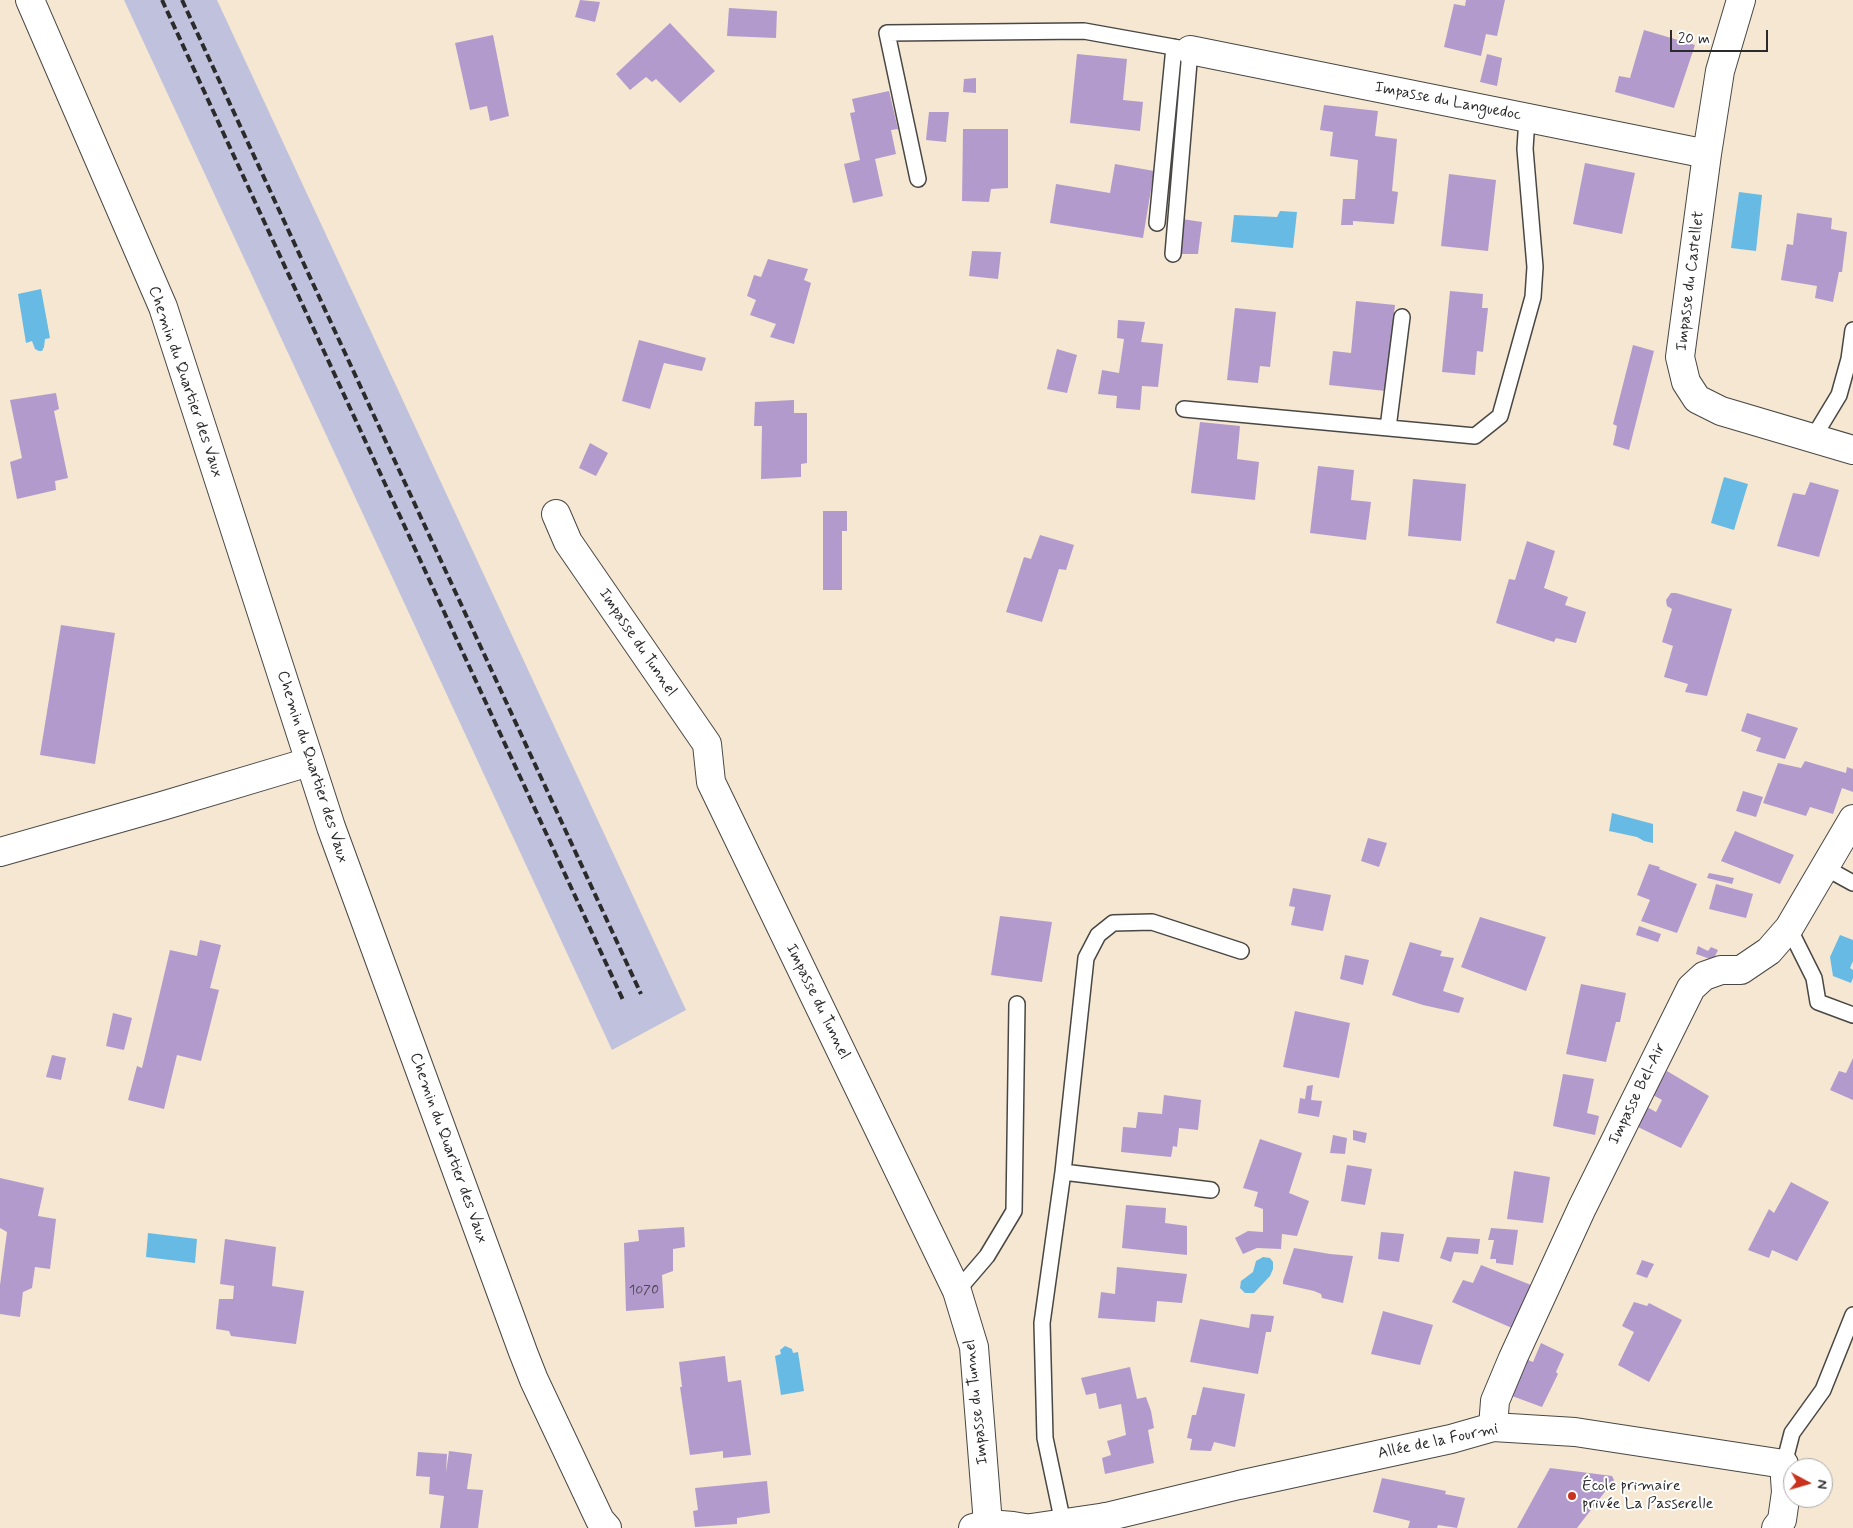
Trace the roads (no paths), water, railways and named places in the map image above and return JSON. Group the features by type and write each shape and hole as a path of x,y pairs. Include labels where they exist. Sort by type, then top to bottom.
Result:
{"street":[{"name":"Chemin du Quartier des Vaux","path":"30,0 163,307 331,827 523,1352 534,1380 600,1520 607,1528"},
{"name":"Impasse du Castellet","path":"1741,0 1720,71 1707,154 1680,357 1686,382 1697,398 1721,411 1853,450"},
{"name":"Impasse du Languedoc","path":"1182,48 1707,154"},
{"name":"Impasse du Tunnel","path":"556,514 568,542 707,744 711,782 957,1291 974,1347 980,1526"},
{"path":"0,852 310,762"},
{"name":"Impasse Bel-Air","path":"1493,1428 1495,1401 1513,1358 1582,1208 1691,988 1704,976 1721,970 1741,970 1768,951 1789,928 1853,819"},
{"name":"Allée de la Fourmi","path":"1031,1528 1063,1523 1103,1523 1239,1485 1451,1440 1493,1428 1575,1432 1783,1464"},
{"path":"1776,1528 1782,1520 1784,1508"},
{"path":"980,1526 1025,1528"}],"lane":[{"path":"918,179 887,32 1084,31 1182,48"},
{"path":"1157,223 1182,48"},
{"path":"1173,254 1182,48"},
{"path":"1184,409 1475,436 1500,416 1533,297 1535,267 1525,149 1526,118"},
{"path":"1388,428 1402,317"},
{"path":"1813,438 1839,395 1849,359 1853,330"},
{"path":"1824,868 1853,883"},
{"path":"1063,1523 1045,1438 1042,1323 1063,1172 1086,958 1098,935 1113,923 1152,922 1241,951"},
{"path":"1789,928 1814,978 1818,1002 1853,1015"},
{"path":"957,1291 988,1256 1014,1211 1017,1004"},
{"path":"1063,1172 1211,1190"},
{"path":"1786,1458 1792,1433 1823,1390 1853,1315"}],"water":[{"path":"1739,192 1762,195 1756,251 1731,248"},
{"path":"1280,211 1297,212 1293,248 1231,242 1234,215 1277,217"},
{"path":"41,289 50,338 45,339 42,351 39,351 35,349 32,341 26,343 18,294"},
{"path":"1724,477 1748,484 1734,530 1711,523"},
{"path":"1612,813 1653,824 1653,843 1637,837 1609,831"},
{"path":"1840,935 1853,940 1853,961 1850,968 1853,970 1853,978 1851,983 1833,976 1830,957"},
{"path":"148,1233 197,1239 195,1263 146,1257"},
{"path":"1263,1257 1270,1258 1273,1262 1270,1276 1254,1293 1245,1293 1240,1288 1241,1281 1253,1272 1256,1261"},
{"path":"785,1346 792,1349 793,1353 798,1352 804,1391 781,1395 775,1356 781,1354 780,1350"}],"railway":[{"path":"162,0 623,1000"},
{"path":"182,0 641,994"}],"place":[{"name":"École primaire privée La Passerelle","path":"1572,1496"}]}
